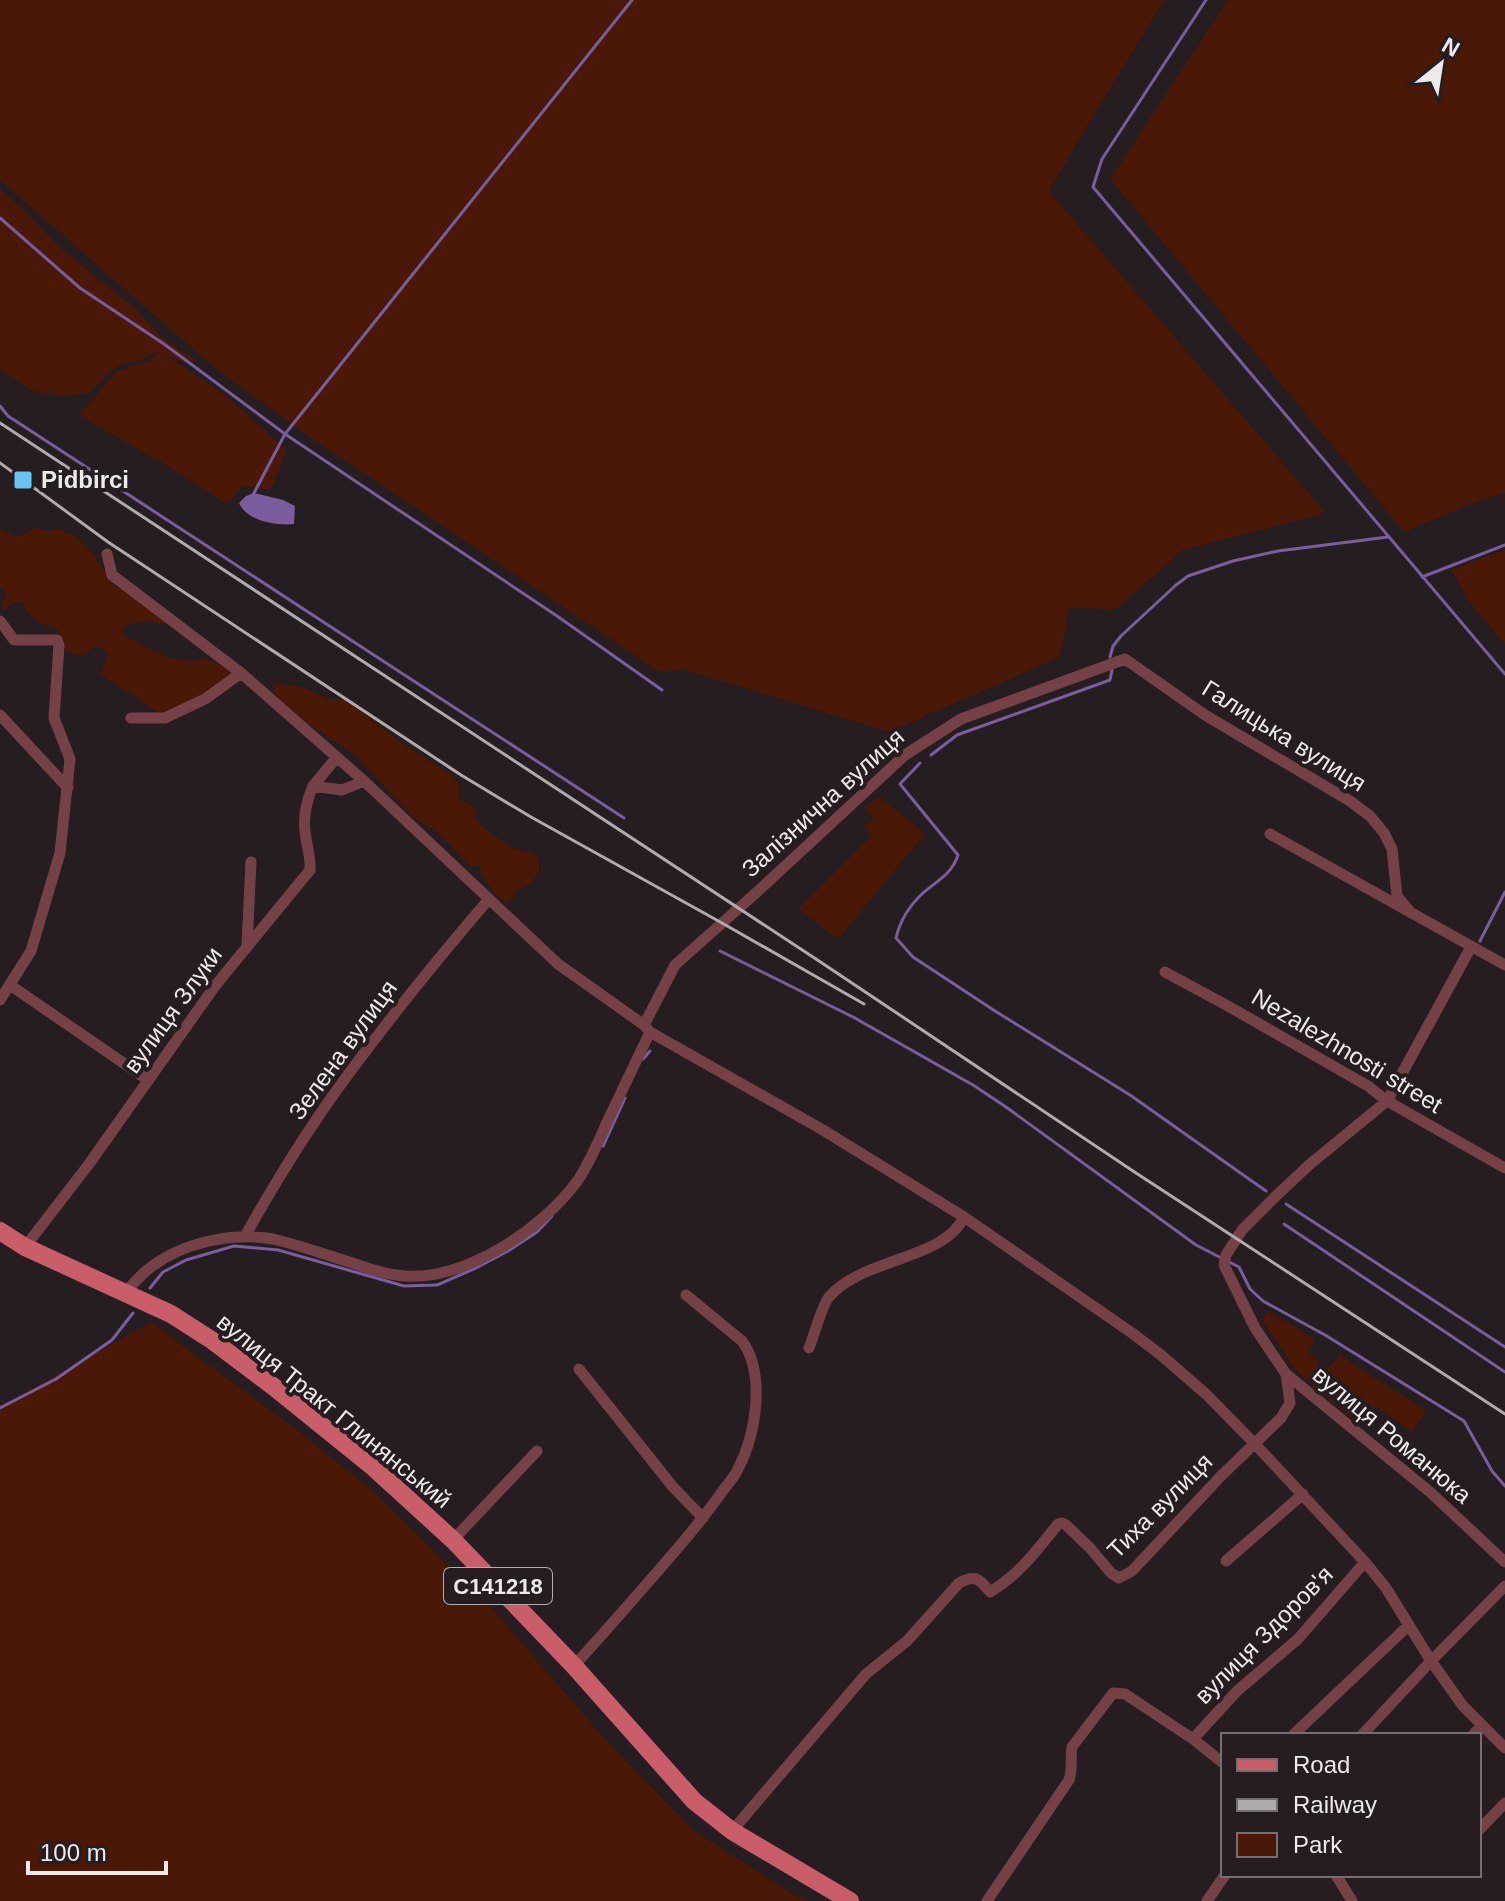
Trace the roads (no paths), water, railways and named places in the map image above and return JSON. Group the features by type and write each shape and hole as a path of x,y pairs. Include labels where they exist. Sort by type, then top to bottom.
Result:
{"main road":[{"name":"вулиця Тракт Глинянський","path":"0,1231 25,1247 171,1314 213,1341 373,1467 453,1540 574,1666 694,1801 732,1831 850,1901"}],"street":[{"path":"107,554 112,575 241,673 364,781 558,964 647,1029 823,1130 964,1217 1132,1333 1207,1395 1365,1562 1386,1588 1463,1706 1505,1748"},
{"path":"0,621 14,640 57,640 54,718 70,759 56,867 31,951 0,1000"},
{"name":"Галицька вулиця","path":"1125,659 1205,715 1370,816 1392,849 1397,896 1411,913"},
{"name":"Залізнична вулиця","path":"125,1293 150,1268 175,1252 211,1241 245,1236 274,1239 396,1275 425,1276 478,1259 519,1237 544,1218 590,1160 675,965 905,755 961,719 1125,659"},
{"path":"131,718 165,718 205,699 241,673"},
{"path":"0,715 68,788"},
{"name":"вулиця Злуки","path":"25,1247 89,1164 215,986 310,870 304,827 309,796 313,786 337,757"},
{"path":"313,786 342,790 364,781"},
{"path":"1270,834 1505,965"},
{"path":"247,946 251,862"},
{"name":"Зелена вулиця","path":"245,1236 281,1174 345,1078 435,962 489,899"},
{"path":"1387,1101 1471,947"},
{"name":"Nezalezhnosti street","path":"1165,972 1368,1086 1387,1101 1505,1168"},
{"path":"10,985 148,1080"},
{"name":"вулиця Романюка","path":"1387,1101 1276,1196 1239,1235 1225,1260 1255,1328 1286,1374 1430,1492 1505,1562"},
{"path":"809,1348 827,1298 864,1272 941,1242 959,1227 964,1217"},
{"path":"574,1666 703,1518 738,1470 753,1428 757,1394 748,1350 742,1341 686,1295"},
{"path":"579,1369 665,1477 703,1518"},
{"name":"вулиця Романюка","path":"1254,1443 1286,1412 1290,1403 1286,1374"},
{"name":"Тиха вулиця","path":"732,1831 866,1674 907,1641 955,1587 964,1581 978,1579 990,1592 1008,1581 1062,1523 1119,1578 1132,1571 1254,1443"},
{"path":"453,1540 537,1451"},
{"path":"1226,1561 1303,1494"},
{"name":"вулиця Здоров'я","path":"1193,1739 1237,1691 1298,1639 1365,1562"},
{"path":"1364,1733 1504,1588"},
{"path":"1295,1733 1409,1625"},
{"path":"987,1901 1069,1780 1072,1747 1113,1693 1125,1694 1221,1761"},
{"path":"1475,1733 1482,1725"},
{"path":"1481,1828 1505,1803"},
{"path":"1210,1900 1224,1877"},
{"path":"1337,1877 1352,1901"}],"waterway":[{"path":"253,495 285,434 632,0"},
{"path":"1206,0 1102,159 1093,187 1505,674"},
{"path":"0,218 80,288 164,344 285,434 662,690"},
{"path":"0,406 8,416 624,818"},
{"path":"1110,657 1113,646 1121,636 1188,576 1233,561 1278,551 1388,537"},
{"path":"1422,577 1505,545"},
{"path":"931,755 957,735 1110,680 1112,670"},
{"path":"920,763 900,784 958,855 948,872 910,908 896,938 913,957 1130,1095 1266,1191"},
{"path":"1480,941 1505,892"},
{"path":"720,951 853,1017 1006,1107 1196,1245 1239,1267 1250,1289 1263,1301 1325,1335 1464,1421 1492,1471 1505,1486"},
{"path":"643,1059 650,1051"},
{"path":"603,1146 625,1098"},
{"path":"1286,1204 1505,1347"},
{"path":"150,1288 163,1272 186,1260 234,1246 278,1250 404,1286 437,1285 508,1251 537,1232 552,1216"},
{"path":"1284,1224 1505,1372"},
{"path":"0,1408 56,1379 112,1340 133,1313"}],"railway":[{"path":"0,423 1505,1414"},
{"path":"0,463 108,542 461,775 864,1004"}],"place":[{"name":"Pidbirci","path":"23,480"}]}
